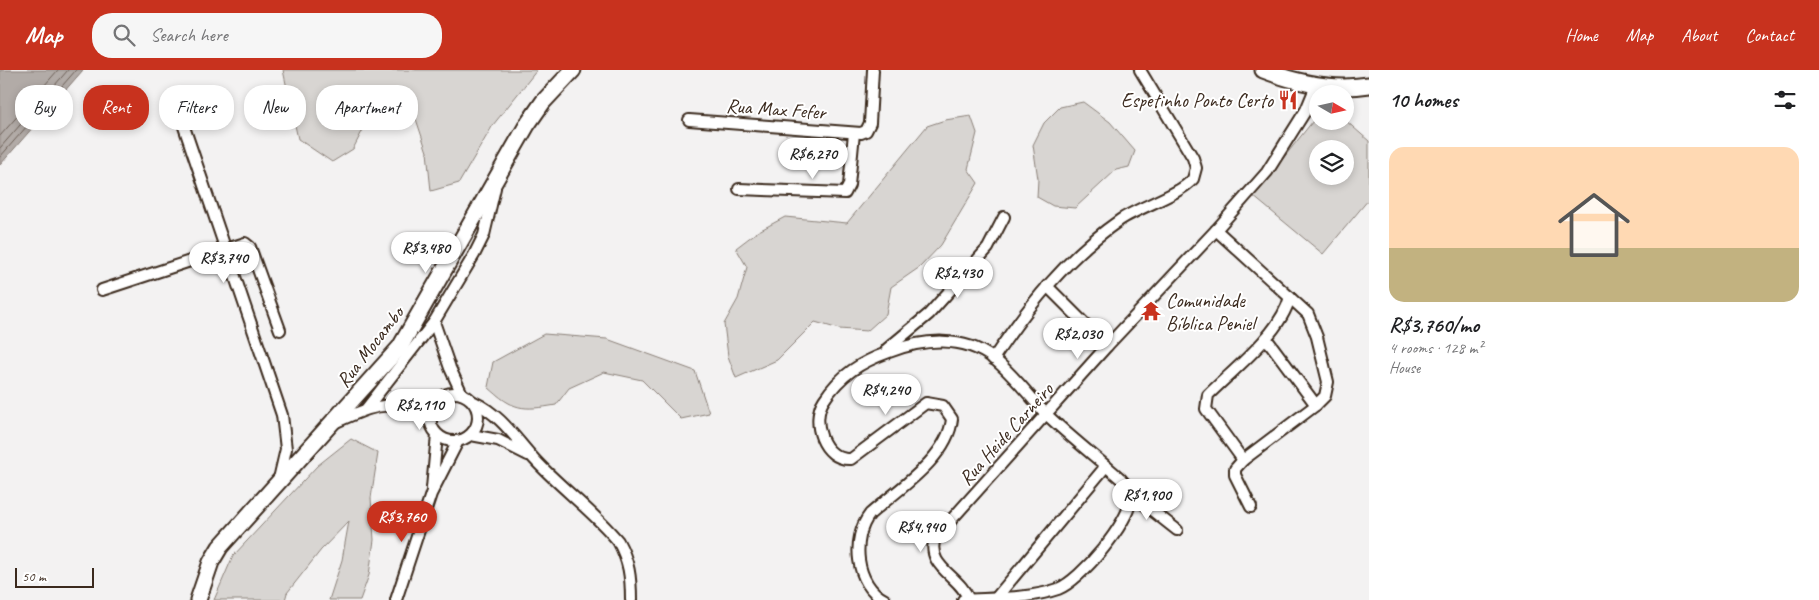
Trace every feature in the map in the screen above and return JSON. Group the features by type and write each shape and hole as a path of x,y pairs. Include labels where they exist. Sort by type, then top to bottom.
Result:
{"main road":[{"name":"Rua Mocambo","path":"198,600 211,562 220,547 333,424 400,347 527,125 543,102 573,70"},
{"path":"1263,70 1299,83 1310,85"},
{"path":"1354,86 1369,86"}],"street":[{"path":"738,189 845,193 850,185 857,133 866,131 870,123 873,70"},
{"path":"994,359 1023,314 1047,286 1100,234 1122,218 1190,182 1196,173 1193,158 1140,70"},
{"name":"Rua Heide Carneiro","path":"969,600 961,586 936,560 933,549 935,538 1107,346 1216,230 1267,172 1302,117 1309,102"},
{"name":"Rua Max Fefer","path":"689,120 857,133"},
{"path":"185,130 282,415 286,449 278,485"},
{"path":"366,409 434,322 484,235 497,180"},
{"path":"881,355 929,314 988,248 1004,218"},
{"path":"1216,230 1308,314 1328,382 1325,396 1243,460 1235,469 1234,475 1251,507"},
{"path":"102,290 224,248 245,243 250,247 280,330"},
{"path":"1047,286 1107,346"},
{"path":"1243,460 1206,409 1208,395 1266,338 1283,315 1290,297"},
{"path":"434,322 450,368 462,394 486,408 498,418 535,460 618,541 626,557 631,574 631,600"},
{"path":"1266,338 1316,404"},
{"path":"885,600 877,595 868,584 860,566 859,536 864,522 876,509 924,468 945,442 952,420 943,406 926,404 916,408 851,459 840,458 827,449 820,434 820,406 832,387 847,372 881,355 906,346 936,340 969,347 994,359 1047,415 1121,479 1130,493 1177,530"},
{"path":"431,494 437,435 431,422 432,408 436,401 448,394 462,394"},
{"path":"471,435 478,422 477,408 474,402"},
{"path":"333,424 366,409 403,406 417,412 431,422"},
{"path":"437,435 450,441 458,441 471,435 498,440 535,460"},
{"path":"396,600 431,494 458,441"},
{"path":"996,598 1106,466"},
{"path":"963,600 1040,593 1059,588 1072,581 1092,564 1127,513 1130,493"}],"shaded area":[{"path":"283,70 537,70 493,125 459,183 431,191 427,152 418,125 418,85 316,85 316,130 363,130 353,149 332,162 298,139 296,130 306,130 306,85 286,85"},
{"path":"1083,102 1110,122 1135,151 1129,167 1116,170 1075,208 1053,206 1037,197 1038,179 1033,145 1044,123 1060,107"},
{"path":"971,116 977,133 968,169 978,183 941,245 920,267 891,287 886,314 867,331 839,329 815,322 777,360 736,378 728,356 724,324 738,299 747,267 736,248 757,232 785,217 847,223 927,126 945,120"},
{"path":"1309,126 1309,130 1354,130 1354,128 1369,141 1369,199 1323,254 1253,196"},
{"path":"544,334 607,339 695,371 709,413 681,419 642,380 604,372 569,388 556,405 526,408 504,400 488,387 493,362"},
{"path":"351,439 378,453 371,498 374,540 369,575 360,600 329,600 342,560 349,521 321,550 287,593 285,600 214,600 233,556 317,466"}],"water":[{"path":"0,70 83,70 70,85 15,85 15,130 31,130 0,165"}],"place":[{"name":"Espetinho Ponto Certo","path":"1288,100"},
{"name":"Comunidade Bíblica Peniel","path":"1151,311"}]}
